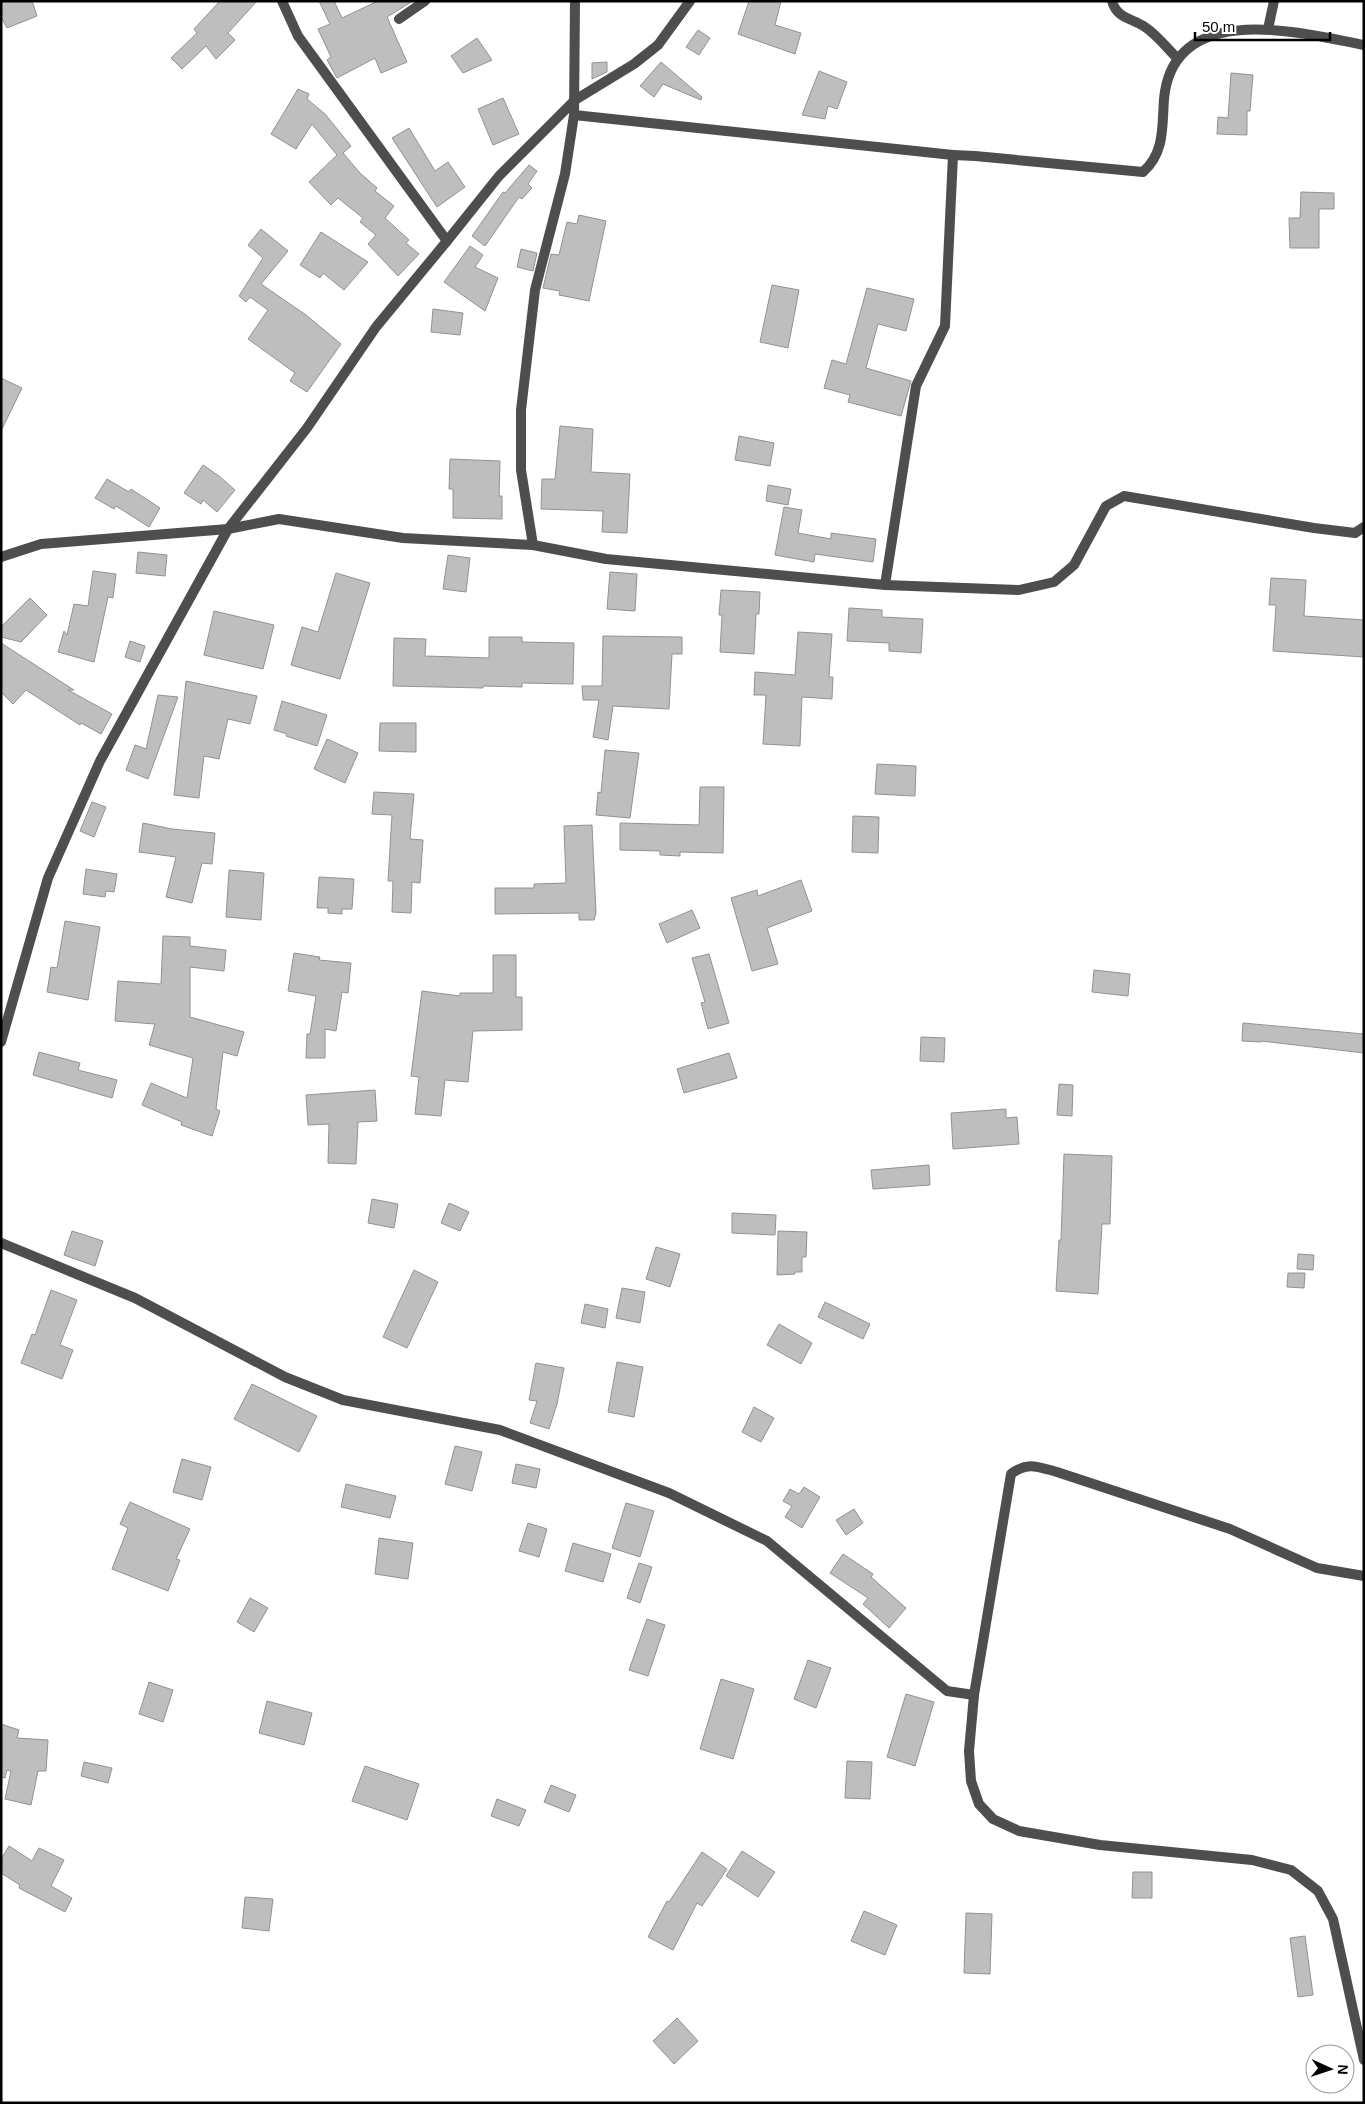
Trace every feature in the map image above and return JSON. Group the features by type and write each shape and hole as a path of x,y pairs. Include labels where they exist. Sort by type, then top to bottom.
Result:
{"street":[{"path":"282,1 298,36 447,241"},
{"path":"399,19 424,1"},
{"path":"533,545 521,470 522,410 535,290 565,174 574,116 575,1"},
{"path":"1,1042 48,878 100,762 228,529 307,428 376,327 498,176 575,100 634,64 658,45 690,1"},
{"path":"1112,1 1114,8 1122,17 1146,27 1177,58"},
{"path":"1268,29 1274,1"},
{"path":"574,116 953,155 1143,172 1153,163 1160,147 1165,86 1177,58 1191,44 1215,34 1250,28 1290,30 1364,46"},
{"path":"885,585 916,386 945,326 953,155"},
{"path":"1,557 41,544 228,529 279,519 403,538 533,545 606,559 885,585 1019,590 1054,582 1074,564 1106,506 1124,496 1314,528 1355,533 1364,526"},
{"path":"1,1243 135,1298 285,1377 343,1400 500,1430 669,1493 766,1541 947,1691 974,1695"},
{"path":"1364,1576 1317,1568 1230,1529 1057,1472 1031,1465 1020,1468 1011,1474 974,1695 969,1751 971,1781 979,1804 993,1819 1019,1831 1091,1843 1252,1860 1291,1870 1318,1891 1333,1919 1364,2060"}],"building":[{"path":"1,1 32,1 37,16 7,28 1,17"},
{"path":"220,1 257,1 228,33 235,40 216,59 206,46 182,69 171,58 197,33 194,29"},
{"path":"319,1 334,1 342,18 378,1 413,1 387,17 407,62 381,73 375,58 337,78 327,60 331,57 318,29 330,24"},
{"path":"749,1 781,1 775,25 801,33 795,54 738,34"},
{"path":"698,30 710,38 699,55 686,47"},
{"path":"477,38 492,60 463,73 451,56"},
{"path":"607,62 607,72 592,79 592,63"},
{"path":"661,62 702,97 701,100 663,84 654,97 640,86"},
{"path":"819,71 847,82 837,109 828,106 825,119 802,115"},
{"path":"1231,73 1253,75 1250,111 1247,111 1247,135 1217,134 1218,117 1228,118"},
{"path":"298,89 309,94 307,99 325,114 351,146 343,153 360,173 377,188 375,191 394,206 385,218 409,240 406,243 419,254 398,276 368,244 376,235 360,222 363,218 338,198 331,205 309,182 337,155 312,124 296,149 271,134"},
{"path":"503,98 519,134 493,145 478,109"},
{"path":"409,128 435,171 448,162 465,187 437,207 392,138"},
{"path":"529,165 537,171 528,184 532,188 522,199 519,197 485,246 472,236 503,192 505,193"},
{"path":"1301,192 1334,193 1334,209 1319,209 1319,248 1290,248 1289,218 1300,218"},
{"path":"579,215 606,221 589,301 559,295 560,291 543,288 551,254 559,255 567,222 577,224"},
{"path":"261,229 288,251 261,284 306,315 341,344 307,392 290,381 295,373 248,339 268,310 250,297 246,302 239,296 263,258 248,245"},
{"path":"321,232 368,262 344,290 323,273 320,278 300,265"},
{"path":"470,246 483,255 475,267 498,278 485,311 444,282"},
{"path":"521,249 537,253 533,271 517,267"},
{"path":"772,285 799,290 788,348 760,342"},
{"path":"867,288 914,299 906,331 878,324 866,368 911,381 901,416 848,402 850,395 824,388 832,360 846,364"},
{"path":"433,309 463,313 460,335 431,332"},
{"path":"1,378 22,388 1,431"},
{"path":"560,426 593,429 591,472 630,474 627,533 602,532 603,511 541,509 542,479 555,479"},
{"path":"739,436 774,443 770,466 735,460"},
{"path":"450,459 500,461 499,496 502,496 502,519 453,518 453,489 449,489"},
{"path":"203,465 235,490 217,512 203,500 201,504 184,493"},
{"path":"107,479 129,492 131,489 160,508 149,527 116,506 114,509 95,498"},
{"path":"768,485 791,489 788,505 766,501"},
{"path":"784,507 802,510 798,533 831,539 831,533 876,539 873,562 815,554 814,562 775,555"},
{"path":"138,552 167,555 165,576 136,573"},
{"path":"448,555 470,558 466,592 443,589"},
{"path":"93,571 116,574 113,598 108,597 94,662 58,652 64,631 67,635 74,604 88,606"},
{"path":"610,572 637,574 635,611 607,609"},
{"path":"336,573 370,583 340,679 291,665 302,627 318,632"},
{"path":"1271,578 1306,580 1304,616 1364,620 1364,657 1273,651 1276,605 1269,605"},
{"path":"721,590 760,592 759,614 756,614 754,654 720,652 722,615 719,615"},
{"path":"30,598 47,615 21,642 1,637 1,627"},
{"path":"849,608 882,610 882,617 923,619 921,653 889,651 889,643 847,641"},
{"path":"214,611 274,625 263,669 204,655"},
{"path":"798,632 832,634 829,677 833,677 832,699 802,697 800,746 763,744 766,695 754,695 755,672 795,675"},
{"path":"603,636 682,637 682,654 672,654 669,709 613,706 608,740 593,737 599,700 583,700 582,686 602,686"},
{"path":"489,637 522,637 522,642 574,643 573,684 522,683 522,687 483,686 483,688 393,686 394,638 426,639 425,656 489,658"},
{"path":"130,641 145,646 140,662 125,657"},
{"path":"1,643 74,690 68,690 112,714 101,734 81,723 80,725 26,690 13,704 1,692"},
{"path":"186,681 257,696 250,724 228,719 219,759 204,756 199,798 174,795"},
{"path":"158,695 178,697 148,779 126,770 135,745 146,749"},
{"path":"282,701 327,715 317,746 274,730"},
{"path":"380,723 416,723 416,752 379,751"},
{"path":"327,739 358,753 345,783 314,769"},
{"path":"605,750 639,753 630,818 596,815 598,792 601,793"},
{"path":"877,764 916,766 915,796 875,794"},
{"path":"700,787 724,787 723,853 680,852 680,856 660,855 660,851 620,850 620,823 699,825"},
{"path":"374,792 414,794 410,839 423,840 420,883 412,882 411,913 392,912 393,881 388,881 392,815 372,814"},
{"path":"92,802 106,807 94,837 80,831"},
{"path":"853,816 879,817 878,853 852,852"},
{"path":"143,823 172,829 215,833 212,864 202,863 192,903 166,897 176,857 139,852"},
{"path":"592,825 596,913 594,920 579,920 579,913 495,914 495,888 534,888 534,884 566,883 564,826"},
{"path":"86,869 117,874 114,892 106,891 105,897 83,894"},
{"path":"229,870 264,873 261,920 226,917"},
{"path":"319,877 354,879 352,909 342,909 342,914 328,913 328,908 317,908"},
{"path":"801,880 812,911 767,928 778,964 752,971 731,898 757,890 758,896"},
{"path":"692,910 700,928 667,943 659,924"},
{"path":"65,921 100,927 88,1000 47,992 51,967 57,968"},
{"path":"163,936 190,937 190,946 226,950 224,971 190,967 190,1017 244,1032 237,1056 223,1052 216,1109 220,1111 212,1136 181,1125 182,1122 142,1105 151,1083 187,1098 193,1058 149,1045 155,1024 115,1021 118,981 161,984"},
{"path":"294,953 320,957 319,960 351,963 348,993 342,992 336,1031 325,1029 325,1058 306,1058 307,1034 310,1034 316,996 288,991"},
{"path":"709,954 729,1023 708,1029 701,1003 705,1002 692,958"},
{"path":"493,955 516,955 516,997 522,997 522,1030 473,1031 468,1082 445,1080 441,1116 415,1114 419,1077 411,1076 422,991 460,996 460,993 493,993"},
{"path":"1094,970 1130,974 1128,996 1092,992"},
{"path":"1243,1023 1364,1034 1364,1053 1261,1041 1242,1041"},
{"path":"921,1037 945,1038 944,1062 920,1061"},
{"path":"39,1052 80,1063 78,1070 117,1080 112,1098 33,1075"},
{"path":"729,1053 737,1078 684,1093 677,1069"},
{"path":"1059,1084 1073,1085 1072,1116 1057,1115"},
{"path":"375,1090 377,1121 358,1122 356,1164 328,1163 329,1124 308,1125 306,1095"},
{"path":"1006,1109 1006,1118 1017,1117 1019,1144 953,1149 951,1113"},
{"path":"1064,1154 1112,1156 1110,1224 1102,1224 1098,1294 1056,1291 1059,1240 1061,1240"},
{"path":"929,1165 930,1185 873,1189 871,1170"},
{"path":"372,1199 398,1204 394,1228 368,1223"},
{"path":"449,1203 469,1212 460,1231 441,1223"},
{"path":"732,1213 776,1215 775,1235 732,1233"},
{"path":"72,1231 103,1241 95,1266 64,1255"},
{"path":"778,1231 807,1232 806,1257 802,1257 802,1272 777,1275"},
{"path":"656,1247 680,1254 670,1287 646,1279"},
{"path":"1298,1254 1314,1255 1313,1270 1297,1269"},
{"path":"414,1270 438,1282 407,1348 383,1337"},
{"path":"1288,1273 1305,1273 1304,1288 1287,1287"},
{"path":"622,1288 645,1292 640,1323 616,1318"},
{"path":"51,1290 77,1300 60,1345 73,1350 62,1379 21,1363 32,1334 35,1335"},
{"path":"825,1302 870,1324 863,1339 818,1317"},
{"path":"585,1304 608,1309 605,1328 581,1323"},
{"path":"779,1324 812,1343 801,1364 767,1345"},
{"path":"617,1362 643,1367 634,1417 608,1412"},
{"path":"536,1363 564,1368 557,1404 549,1429 530,1423 537,1401 529,1400"},
{"path":"252,1384 317,1416 299,1452 234,1419"},
{"path":"754,1407 774,1418 761,1442 742,1432"},
{"path":"455,1446 482,1452 472,1491 445,1484"},
{"path":"182,1459 211,1467 202,1500 173,1492"},
{"path":"516,1464 540,1469 536,1488 512,1483"},
{"path":"346,1484 396,1496 390,1518 341,1507"},
{"path":"804,1487 820,1497 802,1528 785,1517 792,1506 783,1501 790,1489 799,1494"},
{"path":"130,1502 190,1529 176,1559 180,1560 168,1591 112,1569 128,1528 120,1524"},
{"path":"626,1503 654,1511 640,1557 612,1548"},
{"path":"854,1509 863,1523 846,1535 836,1520"},
{"path":"528,1523 547,1529 539,1557 519,1551"},
{"path":"379,1538 413,1543 408,1579 375,1574"},
{"path":"573,1543 611,1554 603,1582 565,1571"},
{"path":"843,1554 873,1574 871,1577 906,1608 889,1628 863,1604 868,1598 830,1573"},
{"path":"639,1563 652,1567 640,1603 627,1598"},
{"path":"250,1598 268,1608 254,1632 237,1622"},
{"path":"647,1619 665,1625 648,1676 629,1670"},
{"path":"808,1660 831,1668 816,1708 794,1699"},
{"path":"721,1679 754,1689 733,1759 700,1749"},
{"path":"149,1682 173,1690 163,1722 139,1714"},
{"path":"906,1694 934,1702 915,1766 887,1757"},
{"path":"267,1701 312,1713 304,1745 259,1733"},
{"path":"1,1724 19,1730 17,1738 48,1740 46,1771 38,1771 31,1805 5,1799 11,1771 7,1770 5,1778 1,1777"},
{"path":"847,1761 872,1762 870,1799 845,1798"},
{"path":"84,1762 112,1768 108,1783 81,1776"},
{"path":"365,1766 419,1784 407,1820 352,1801"},
{"path":"551,1785 576,1795 569,1812 544,1802"},
{"path":"497,1799 526,1810 519,1826 491,1816"},
{"path":"9,1846 32,1861 39,1848 64,1860 51,1886 72,1898 65,1912 19,1888 20,1885 1,1873 1,1859"},
{"path":"742,1851 775,1872 758,1897 726,1876"},
{"path":"702,1852 727,1869 702,1906 697,1903 673,1950 648,1937 667,1901 669,1902"},
{"path":"1133,1872 1152,1872 1152,1898 1132,1898"},
{"path":"245,1897 273,1899 269,1931 242,1928"},
{"path":"864,1911 897,1925 885,1955 851,1941"},
{"path":"966,1913 992,1914 990,1974 964,1973"},
{"path":"1305,1936 1313,1995 1298,1997 1290,1938"},
{"path":"677,2018 698,2041 674,2064 653,2041"}]}
